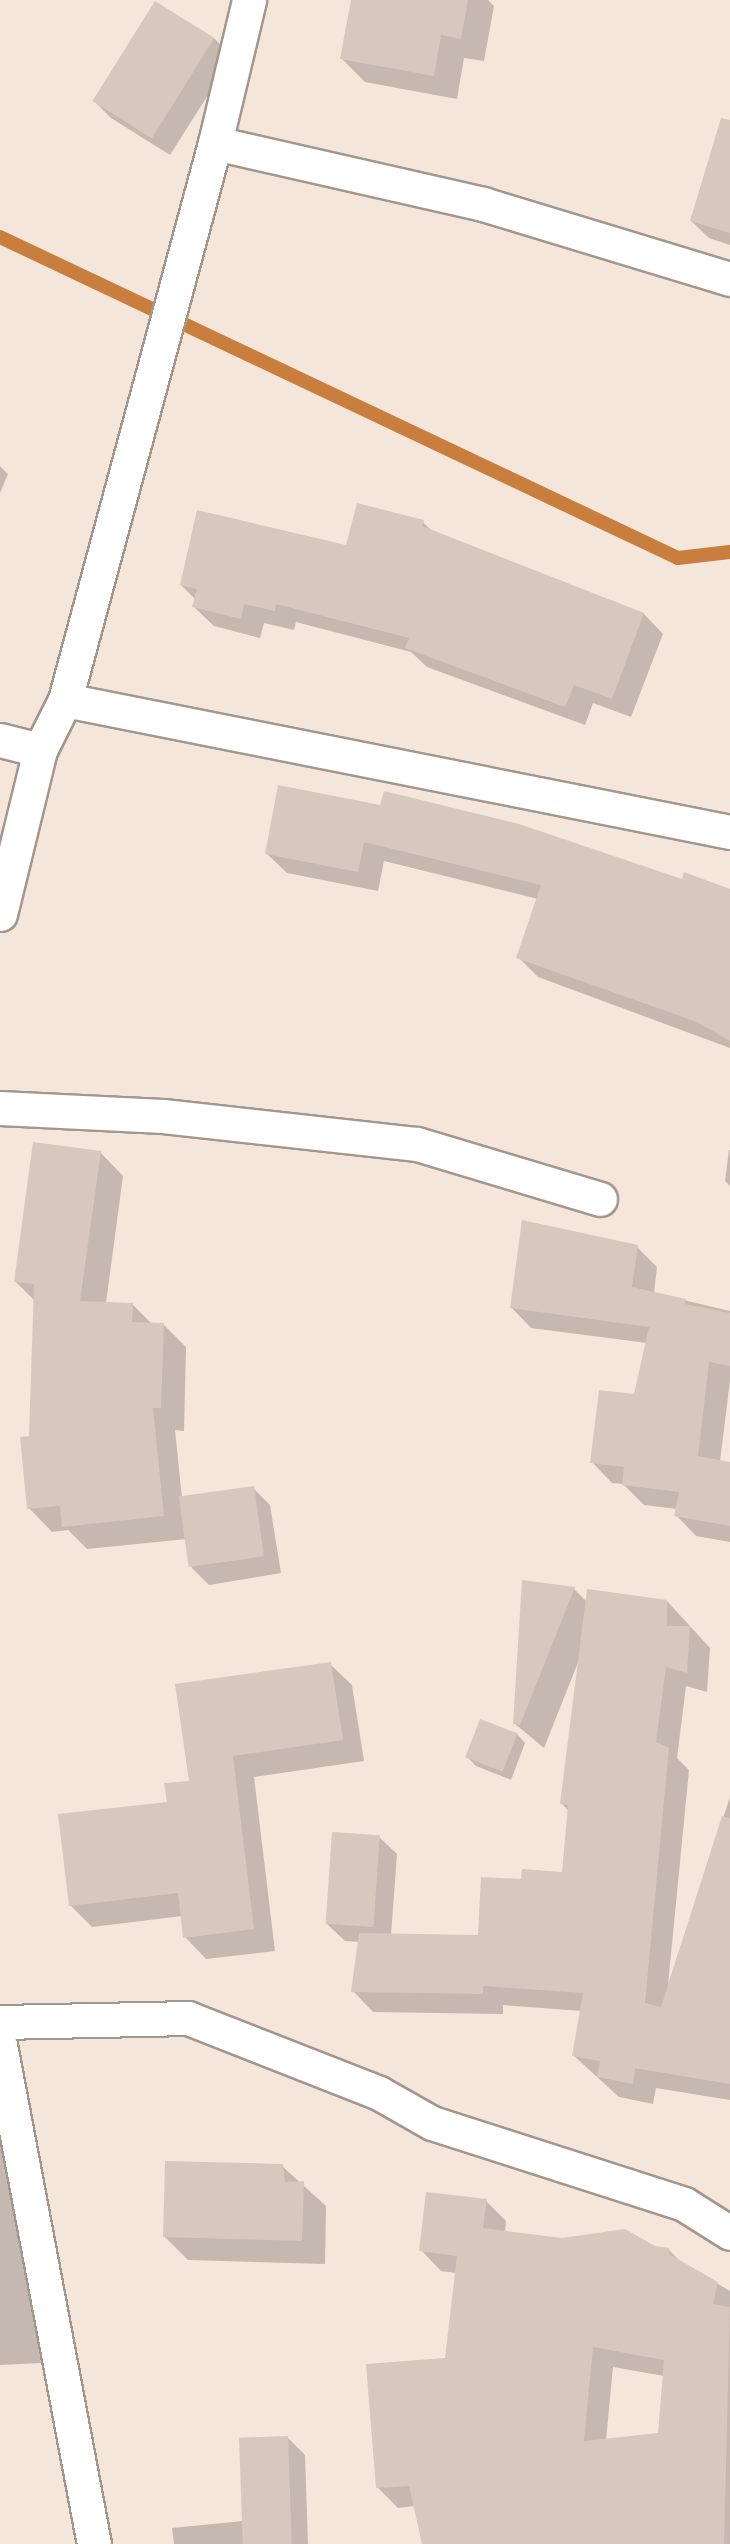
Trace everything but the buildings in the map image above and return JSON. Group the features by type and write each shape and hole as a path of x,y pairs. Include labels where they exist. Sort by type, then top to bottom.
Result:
{"street":[{"path":"0,914 40,750 65,700 215,143 249,0"},
{"path":"215,143 483,204 730,279"},
{"path":"65,700 730,832"},
{"path":"0,740 40,750"},
{"path":"0,1108 163,1116 417,1144 600,1199"},
{"path":"0,2022 188,2018 379,2093 432,2123 684,2204 730,2233"},
{"path":"0,2044 94,2544"}],"waterway":[{"path":"0,237 678,558 730,552"}]}
